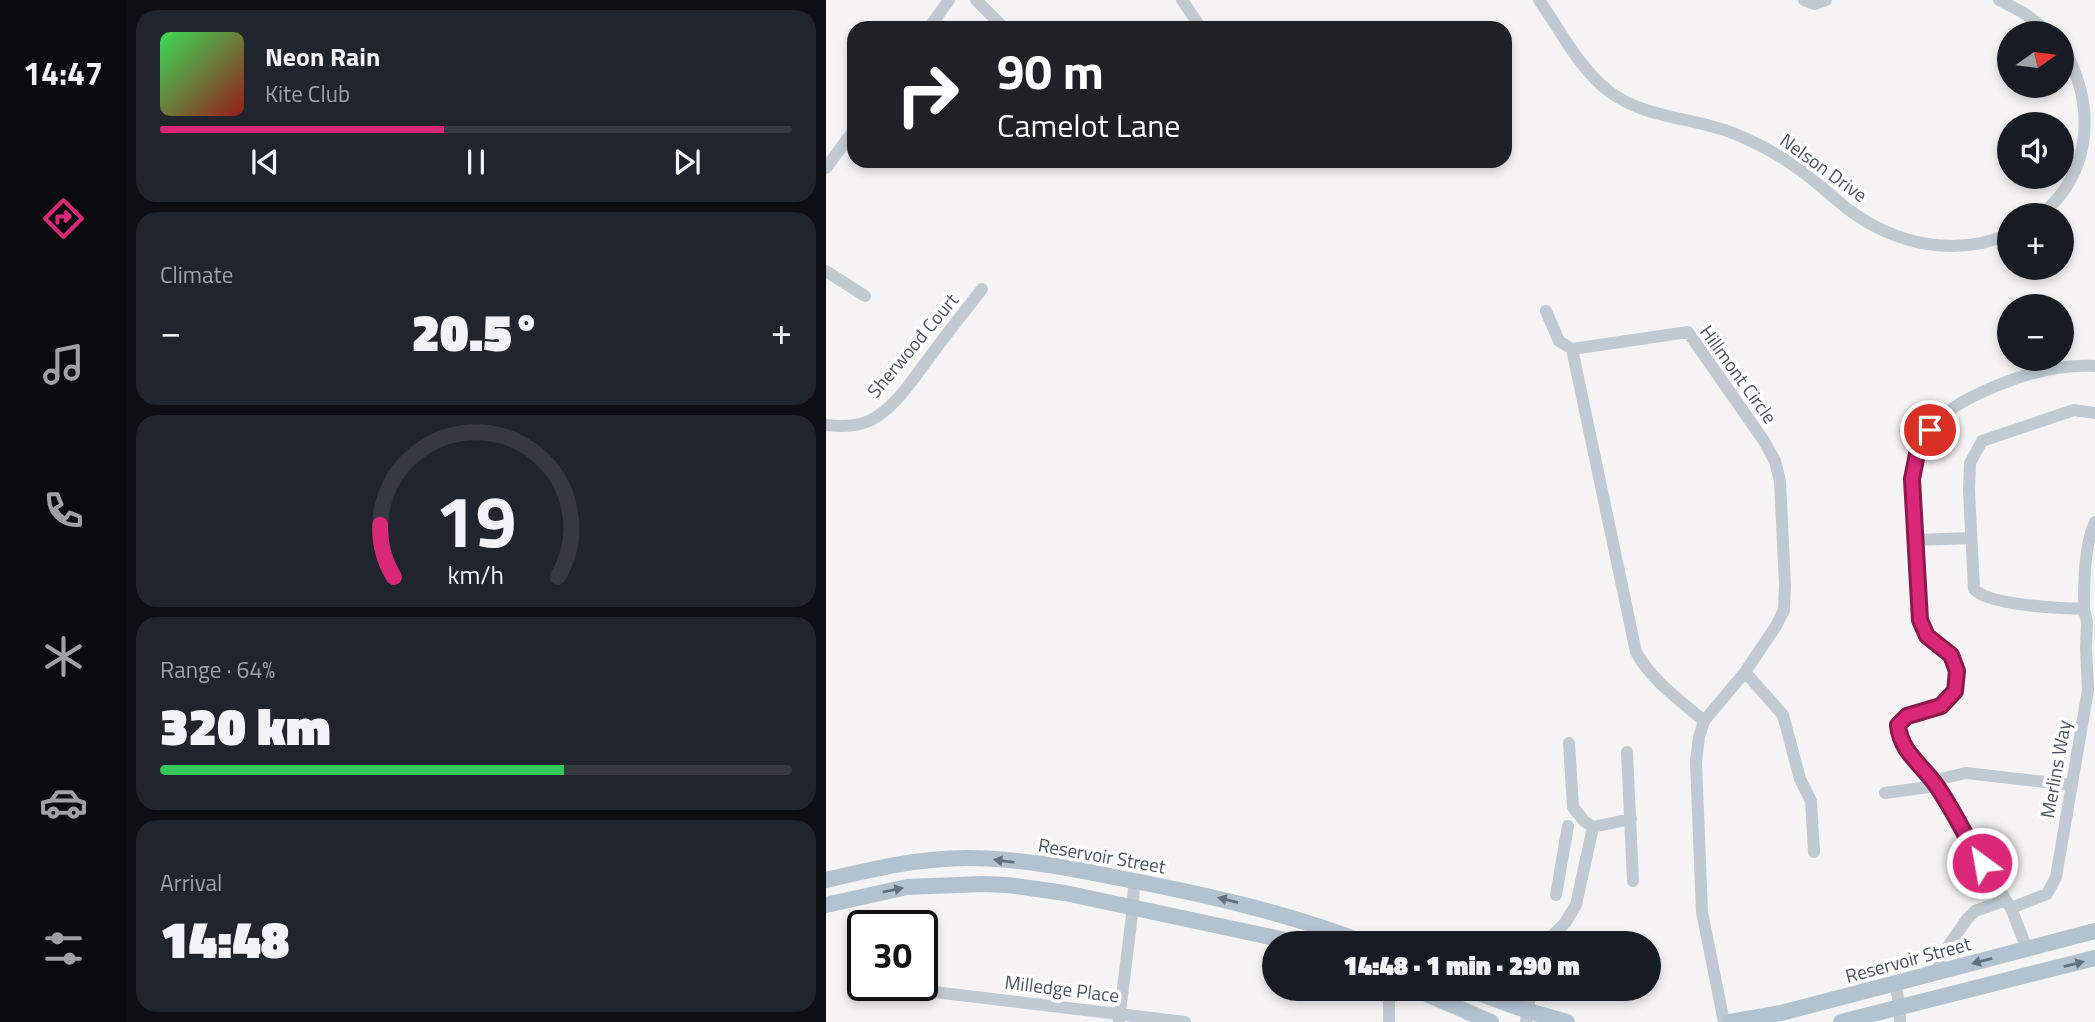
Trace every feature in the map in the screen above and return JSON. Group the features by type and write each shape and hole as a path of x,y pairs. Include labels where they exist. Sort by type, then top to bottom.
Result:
{"main road":[{"name":"Reservoir Street","path":"826,880 906,863 988,858 1052,866 1204,894 1334,931"},
{"path":"826,905 907,887 1008,885 1065,893 1262,935"},
{"name":"Reservoir Street","path":"1730,1022 1781,1013 2095,932"},
{"path":"1841,1022 1900,1015 2095,958"},
{"path":"1443,1001 1491,1022"},
{"path":"1493,1001 1527,1017 1567,1022"}],"street":[{"path":"934,21 948,0"},
{"path":"976,0 997,21"},
{"path":"1182,0 1196,21"},
{"name":"Nelson Drive","path":"1539,0 1596,80 1611,93 1638,108 1721,128 1761,146 1801,170 1847,209 1875,226 1917,242 1944,246 1974,244 1997,237"},
{"path":"1804,0 1814,4 1826,0"},
{"path":"1999,0 2034,21"},
{"path":"2054,203 2075,178 2088,141 2089,111 2085,89 2074,63"},
{"path":"826,168 847,140"},
{"path":"826,271 865,296"},
{"name":"Sherwood Court","path":"826,425 853,426 882,413 912,381 982,289"},
{"path":"1546,311 1559,341 1572,349 1636,652 1653,678 1704,721"},
{"name":"Hillmont Circle","path":"1572,349 1688,332 1764,441 1775,461 1780,481 1784,610 1745,672 1704,721 1696,762 1702,912 1724,1022"},
{"path":"2027,949 2008,904 1936,786 1904,748 1899,735 1898,725 1907,716 1941,706 1955,691 1957,671 1951,655 1927,636 1920,620 1912,479 1919,444 1941,417 1972,395 2018,377 2072,365 2095,366"},
{"path":"2084,609 2022,604 1980,596 1975,590 1969,463 1982,441 2074,410 2095,413"},
{"name":"Merlins Way","path":"1938,961 1966,919 1975,911 2047,894 2056,877 2088,690 2091,631 2084,609 2084,589 2089,541 2095,522"},
{"path":"1915,540 1971,538"},
{"path":"1745,672 1783,715 1800,779 1811,801 1814,852"},
{"path":"1569,743 1573,807 1584,821 1593,827 1631,819"},
{"path":"1627,752 1633,881"},
{"path":"1885,793 1936,786 1944,778 1966,773 2072,785"},
{"path":"1556,895 1568,825"},
{"path":"1556,931 1573,911 1579,898 1593,827"},
{"path":"1561,865 1584,871"},
{"path":"1120,1018 1133,907 1133,881"},
{"path":"1895,984 1900,1015"},
{"name":"Milledge Place","path":"938,993 1120,1018 1185,1022"},
{"path":"1389,1001 1389,1022"}],"route":[{"path":"1930,430 1919,444 1912,479 1920,620 1927,636 1951,655 1957,671 1955,691 1941,706 1907,716 1898,725 1899,735 1904,748 1936,786 1982,863"}]}
